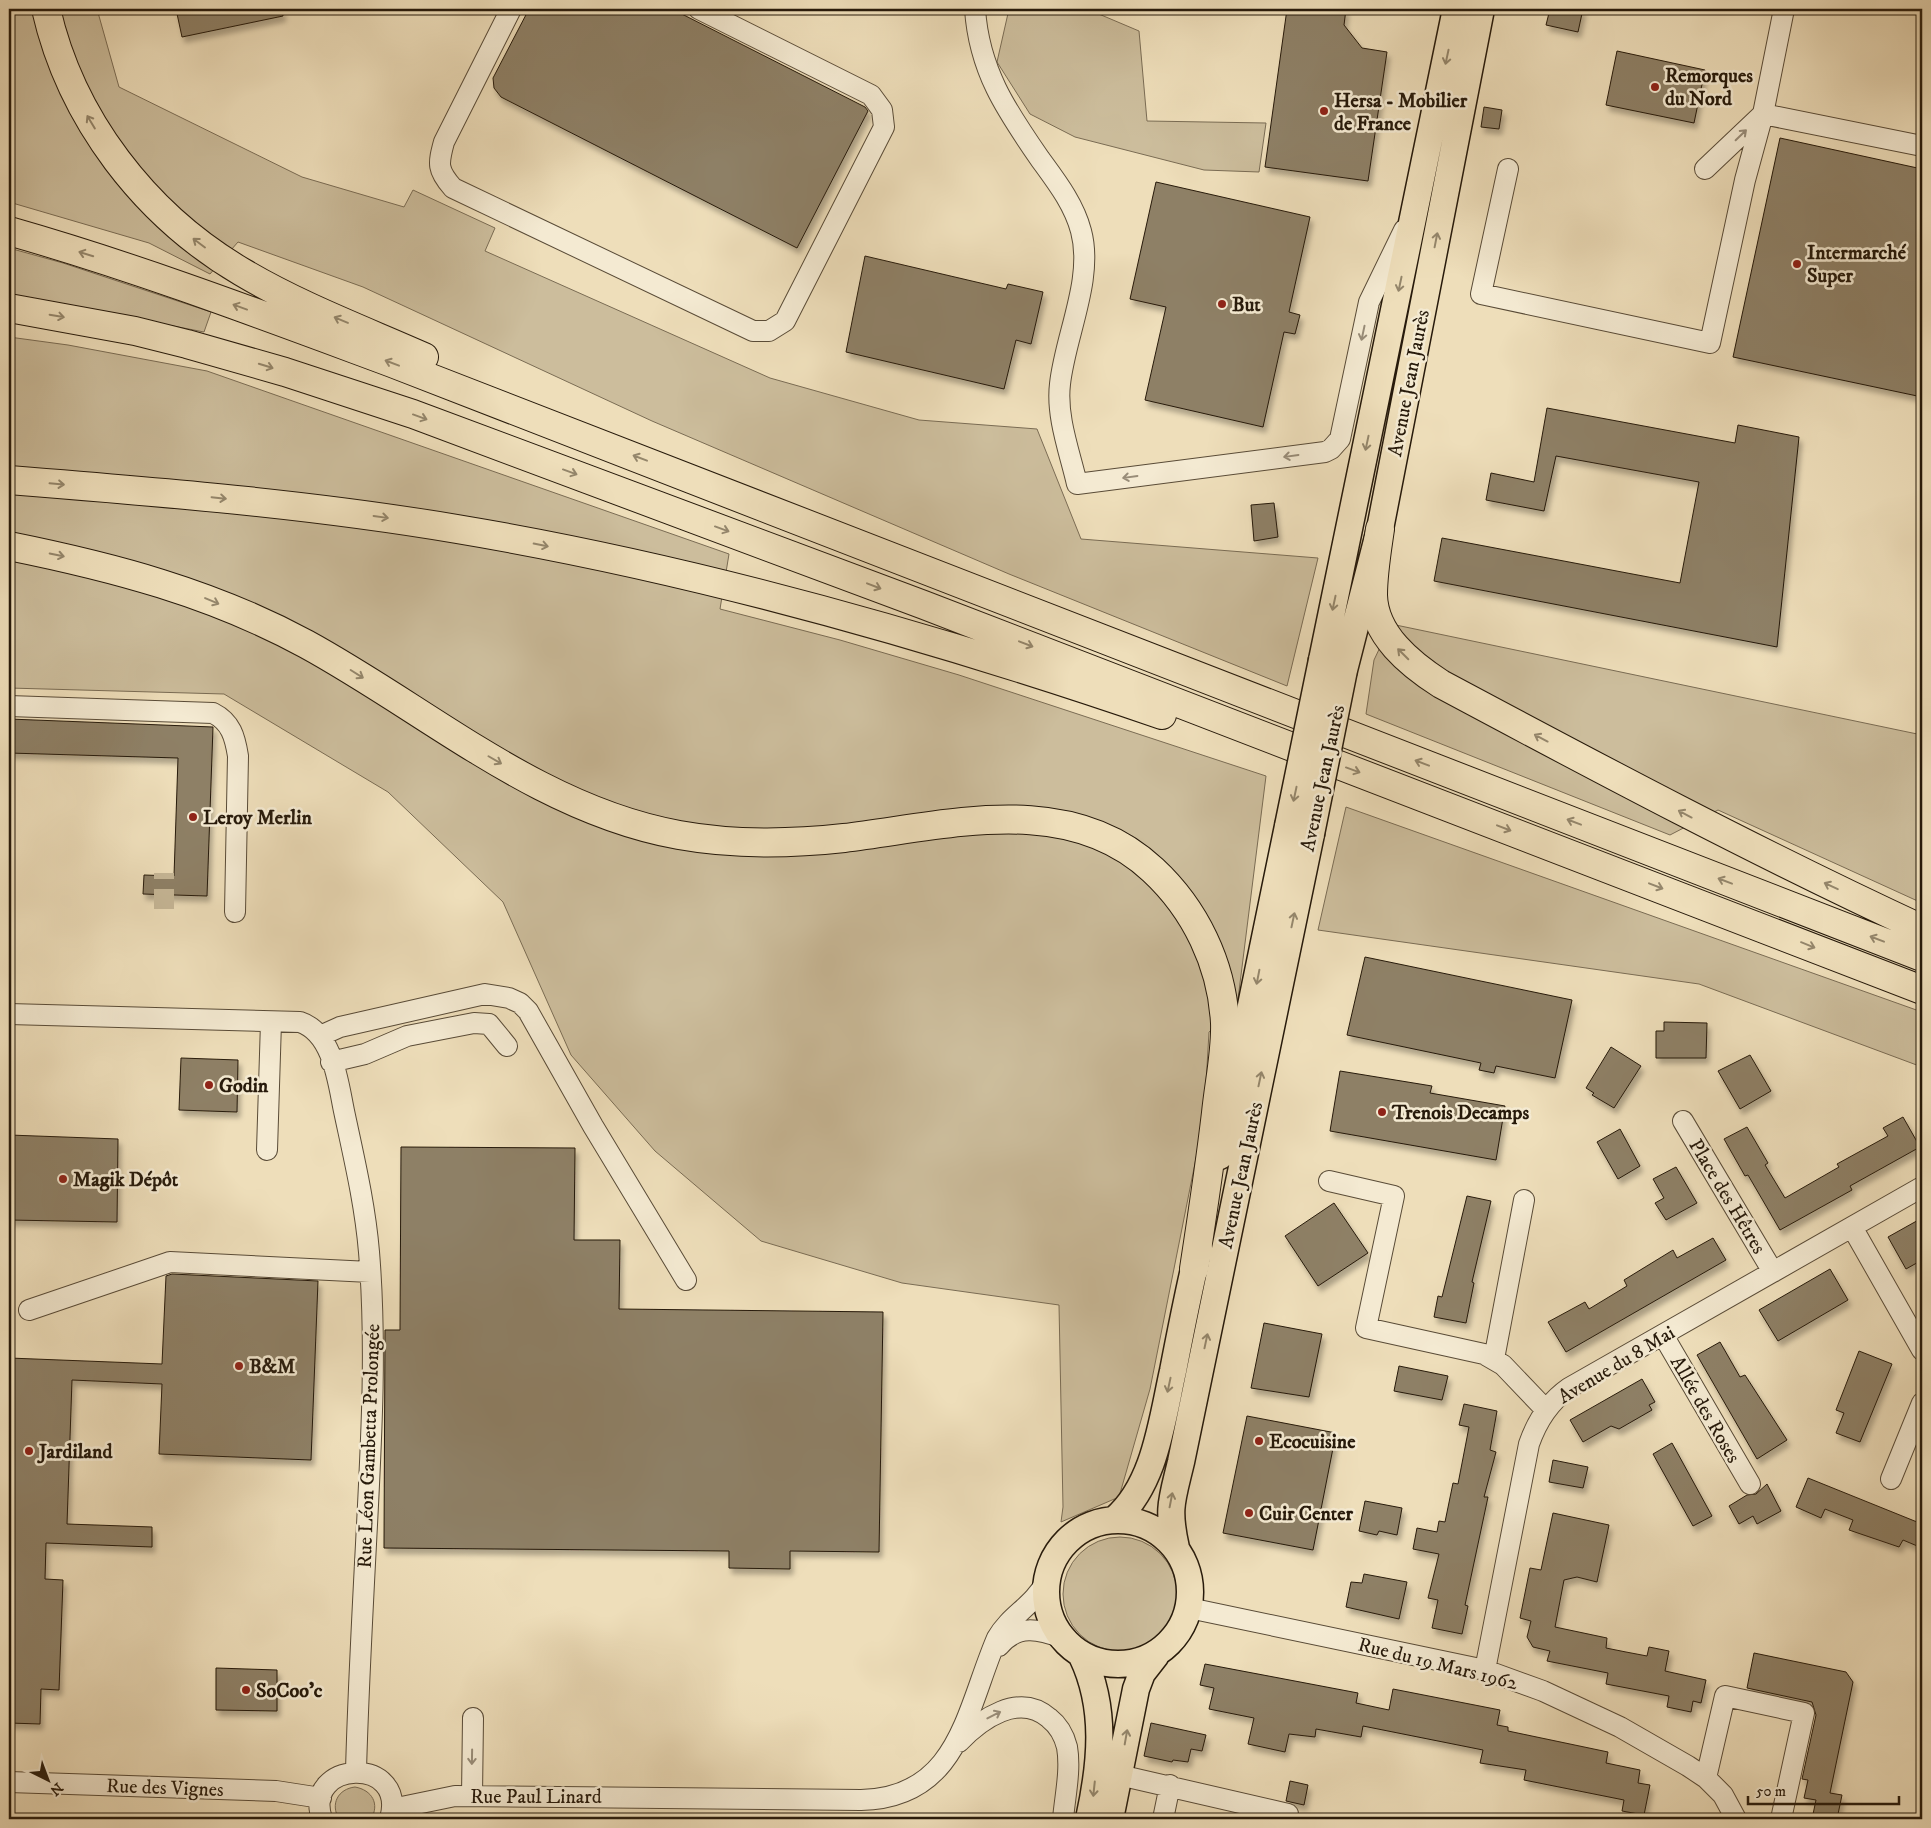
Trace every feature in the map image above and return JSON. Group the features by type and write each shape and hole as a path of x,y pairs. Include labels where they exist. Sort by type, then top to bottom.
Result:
{"highway":[{"path":"46,9 65,70 83,108 102,140 148,197 186,233 228,264 263,284 460,374 552,424"},
{"path":"9,231 118,264 223,300 552,424 1922,957"},
{"path":"9,308 170,340 241,359 376,401 914,601 1658,886 1922,990"},
{"path":"9,480 172,493 344,512 476,532 621,560 729,585 944,644 1096,692 1258,749 1274,752 1307,753"},
{"path":"1380,529 1373,582 1375,608 1390,639 1418,668 1441,684 1653,798 1922,929"},
{"path":"9,546 80,560 149,578 203,597 253,618 345,666 531,780 594,810 648,829 718,840 780,842 844,838 999,819 1028,819 1087,831 1126,850 1150,867 1191,914 1210,952 1221,993 1224,1039 1212,1148 1194,1269"}],"main road":[{"name":"Avenue Jean Jaurès","path":"1176,1548 1170,1522 1171,1501 1181,1462 1299,830 1333,665 1415,208 1456,9"},
{"name":"Avenue Jean Jaurès","path":"1333,665 1380,529 1481,9"},
{"name":"Avenue Jean Jaurès","path":"1114,1520 1128,1506 1139,1487 1156,1441 1194,1269 1299,830"},
{"path":"1110,1819 1136,1689 1142,1673 1156,1655 1180,1631 1189,1608 1191,1590 1188,1572 1176,1548 1164,1536 1148,1526 1132,1521 1114,1520 1090,1526 1070,1538 1055,1558 1047,1580 1048,1611 1062,1638 1082,1656 1098,1662 1115,1665 1132,1664 1156,1655"},
{"path":"1082,1656 1096,1688 1100,1718 1089,1819"}],"street":[{"path":"511,9 444,142 439,162 441,175 453,188 753,331 769,331 785,321 884,127 882,110 871,95 699,9"},
{"path":"975,9 982,57 995,90 1012,120 1059,186 1075,214 1084,244 1084,270 1059,386 1065,431 1077,484 1325,452 1331,449 1340,438 1371,296 1415,208"},
{"path":"1508,168 1481,294 1710,343 1745,180 1763,114 1784,9"},
{"path":"1763,114 1922,143"},
{"path":"1705,169 1763,114"},
{"path":"9,706 213,713 226,723 236,740 238,756 235,912"},
{"path":"9,1014 300,1022 312,1027 320,1036 348,1025 475,996 497,995 520,1003 534,1022 593,1126 686,1280"},
{"path":"267,1150 271,1022"},
{"path":"331,1062 365,1054 407,1036 474,1024 490,1024 507,1046"},
{"name":"Rue Léon Gambetta Prolongée","path":"320,1036 331,1062 355,1159 366,1228 370,1272 374,1375 356,1772"},
{"name":"Place des Hêtres","path":"1683,1121 1773,1272"},
{"path":"1329,1182 1394,1196 1366,1328 1474,1351 1494,1359 1546,1410"},
{"name":"Avenue du 8 Mai","path":"1485,1670 1529,1444 1546,1410 1569,1388 1922,1188"},
{"path":"1494,1359 1524,1200"},
{"path":"1852,1226 1922,1350"},
{"path":"29,1310 170,1262 370,1272"},
{"name":"Allée des Roses","path":"1663,1335 1750,1484"},
{"path":"1891,1479 1922,1404"},
{"name":"Rue Paul Linard","path":"391,1814 441,1798 472,1796 872,1800 895,1796 924,1782 946,1761 956,1745 1001,1631 1031,1604 1047,1580"},
{"name":"Rue du 19 Mars 1962","path":"1189,1608 1485,1670 1583,1708 1637,1735 1706,1778 1723,1795 1736,1819"},
{"name":"Rue Paul Linard","path":"990,1657 1007,1637 1022,1630 1038,1631 1062,1638"},
{"path":"1706,1778 1725,1696 1804,1713 1781,1819"},
{"path":"956,1745 978,1724 1006,1710 1029,1708 1043,1713 1058,1727 1067,1747 1068,1764 1063,1819"},
{"path":"472,1796 473,1718"},
{"path":"322,1819 321,1798 326,1788 334,1779 344,1774 356,1772 373,1776 382,1783 390,1797 391,1814"},
{"path":"1119,1775 1170,1785 1288,1814 1287,1819"},
{"name":"Rue des Vignes","path":"9,1782 276,1791 321,1798"},
{"path":"1163,1819 1170,1785"}],"shaded area":[{"path":"9,9 97,9 119,87 302,177 404,207 413,190 495,228 485,251 770,378 919,420 1037,429 1081,539 1318,558 1287,686 1009,574 652,421 363,287 238,242 210,274 149,243 9,202"},
{"path":"1009,9 1087,9 1139,31 1147,121 1266,123 1259,172 1204,170 1075,137 1030,114 997,62"},
{"path":"9,248 63,263 211,312 204,332 9,294"},
{"path":"9,337 68,345 207,371 729,554 720,609 840,640 959,675 1266,776 1237,1007 1209,1032 1204,1118 1150,1389 1119,1497 1061,1522 1063,1507 1059,1305 902,1283 761,1241 655,1151 571,1055 503,902 388,792 224,694 9,688"},
{"path":"1391,624 1922,735 1922,903 1718,810 1670,835 1366,714 1374,660"},
{"path":"1346,807 1922,1012 1922,1067 1699,984 1318,930"},
{"path":"1120,1537 1142,1541 1161,1553 1173,1572 1177,1594 1173,1616 1161,1635 1142,1647 1120,1651 1098,1647 1079,1635 1067,1616 1063,1594 1067,1572 1079,1553 1098,1541"},
{"path":"355,1787 366,1791 373,1799 375,1808 371,1819 339,1819 335,1808 337,1798 344,1791"},
{"path":"483,1816 641,1817 641,1819 466,1819"}],"building":[{"path":"176,9 282,9 283,16 182,37"},
{"path":"529,9 672,9 865,107 868,111 797,248 501,97 494,88 493,78"},
{"name":"Hersa - Mobilier de France","path":"1287,9 1346,9 1344,25 1362,48 1387,52 1368,181 1265,167"},
{"path":"1550,9 1583,9 1578,32 1546,25"},
{"name":"Remorques du Nord","path":"1617,51 1705,70 1694,123 1606,105"},
{"path":"1484,107 1502,110 1499,129 1481,127"},
{"path":"1780,138 1922,169 1922,397 1733,357"},
{"name":"But","path":"1156,182 1310,217 1289,312 1300,315 1295,334 1284,332 1263,427 1145,400 1166,307 1130,299"},
{"path":"865,256 1006,289 1008,284 1043,292 1031,344 1016,340 1004,389 846,352"},
{"path":"1547,408 1735,443 1738,425 1799,437 1777,647 1434,581 1442,538 1680,583 1699,482 1556,456 1544,511 1486,500 1491,473 1534,482"},
{"path":"1274,503 1278,537 1254,541 1251,505"},
{"path":"9,719 213,727 207,896 143,894 144,875 174,876 178,758 9,753"},
{"path":"1365,957 1572,1000 1555,1078 1496,1066 1494,1073 1479,1070 1481,1063 1347,1035"},
{"path":"1664,1022 1707,1023 1706,1058 1656,1058 1656,1031 1664,1031"},
{"path":"1611,1047 1641,1066 1614,1108 1592,1095 1594,1093 1586,1088"},
{"path":"1750,1055 1771,1091 1740,1109 1718,1071"},
{"name":"Godin","path":"181,1058 238,1060 237,1112 179,1110"},
{"path":"1340,1071 1432,1086 1430,1093 1505,1106 1496,1160 1330,1131"},
{"path":"1903,1117 1920,1147 1850,1186 1852,1190 1780,1230 1748,1175 1745,1176 1724,1139 1747,1127 1768,1163 1765,1165 1785,1198 1839,1167 1837,1164 1888,1136 1883,1128"},
{"path":"1620,1129 1640,1166 1618,1179 1597,1142"},
{"name":"Magik Dépôt","path":"9,1135 118,1139 117,1222 9,1220"},
{"path":"401,1147 575,1148 574,1240 620,1240 619,1309 883,1312 879,1552 790,1551 790,1569 729,1568 729,1551 384,1548 385,1330 400,1330"},
{"path":"1676,1167 1697,1203 1666,1220 1655,1203 1664,1198 1653,1179"},
{"path":"1467,1196 1491,1201 1472,1282 1474,1283 1466,1323 1434,1317 1438,1296 1442,1297"},
{"path":"1334,1203 1368,1253 1318,1286 1285,1236"},
{"path":"1922,1218 1922,1260 1906,1269 1888,1237"},
{"path":"1713,1238 1726,1260 1566,1352 1548,1322 1585,1302 1589,1309 1627,1286 1624,1280 1673,1250 1677,1258"},
{"path":"1830,1269 1848,1300 1778,1341 1759,1310"},
{"path":"172,1274 318,1281 311,1460 159,1454 162,1384 72,1380 67,1524 152,1527 152,1547 46,1543 45,1579 63,1580 59,1690 41,1689 40,1724 9,1723 9,1358 162,1364 166,1276"},
{"path":"1264,1323 1322,1334 1309,1397 1251,1388"},
{"path":"1720,1342 1740,1377 1745,1375 1787,1440 1757,1459 1697,1355"},
{"path":"1859,1351 1892,1364 1860,1442 1836,1433 1844,1413 1836,1410"},
{"path":"1399,1366 1448,1376 1442,1400 1394,1391"},
{"path":"1642,1379 1655,1402 1649,1405 1652,1410 1619,1429 1611,1426 1583,1442 1570,1420"},
{"path":"1464,1404 1497,1411 1490,1450 1496,1452 1484,1497 1488,1497 1465,1605 1468,1606 1462,1634 1432,1628 1438,1600 1428,1598 1439,1554 1413,1549 1417,1528 1437,1532 1439,1521 1445,1522 1453,1483 1458,1484 1469,1427 1459,1425"},
{"path":"1247,1416 1336,1433 1313,1550 1223,1533"},
{"path":"1672,1443 1712,1516 1693,1526 1653,1454"},
{"path":"1553,1460 1588,1467 1583,1488 1549,1482"},
{"path":"1808,1478 1922,1524 1922,1548 1903,1540 1899,1547 1849,1530 1853,1520 1825,1509 1821,1518 1796,1507"},
{"path":"1767,1484 1781,1511 1757,1524 1753,1516 1739,1524 1729,1506 1747,1495 1756,1494"},
{"path":"1365,1501 1402,1508 1397,1535 1379,1531 1377,1535 1359,1531"},
{"path":"1553,1513 1609,1525 1597,1582 1577,1577 1564,1580 1555,1627 1607,1638 1606,1648 1647,1656 1649,1647 1669,1651 1665,1671 1706,1680 1701,1703 1693,1701 1691,1712 1667,1707 1669,1696 1606,1684 1608,1673 1547,1661 1550,1651 1533,1647 1527,1637 1531,1621 1520,1618 1530,1568 1541,1570"},
{"path":"1364,1574 1407,1582 1399,1619 1346,1607 1351,1582 1362,1583"},
{"path":"1754,1653 1846,1672 1853,1682 1830,1793 1842,1795 1837,1819 1812,1819 1816,1800 1804,1798 1808,1780 1802,1779 1816,1715 1812,1702 1747,1688"},
{"path":"1205,1664 1358,1693 1356,1703 1389,1710 1393,1689 1500,1710 1497,1725 1508,1727 1508,1731 1608,1752 1606,1763 1640,1770 1638,1783 1650,1785 1644,1815 1622,1811 1624,1800 1524,1780 1526,1770 1480,1763 1483,1750 1363,1726 1361,1737 1316,1729 1315,1737 1289,1734 1285,1752 1248,1744 1254,1718 1209,1709 1214,1688 1200,1685"},
{"name":"SoCoo'c","path":"216,1668 277,1670 277,1711 216,1710"},
{"path":"1151,1723 1206,1735 1202,1751 1191,1749 1188,1762 1173,1760 1172,1762 1144,1756"},
{"path":"1290,1781 1308,1785 1304,1805 1286,1801"}],"tunnel":[{"path":"164,873 164,909"}],"place":[{"name":"Remorques du Nord","path":"1655,87"},
{"name":"Hersa - Mobilier de France","path":"1324,111"},
{"name":"Intermarché Super","path":"1797,264"},
{"name":"But","path":"1222,304"},
{"name":"Leroy Merlin","path":"193,817"},
{"name":"Godin","path":"209,1085"},
{"name":"Trenois Decamps","path":"1382,1112"},
{"name":"Magik Dépôt","path":"63,1179"},
{"name":"B&M","path":"239,1366"},
{"name":"Ecocuisine","path":"1259,1441"},
{"name":"Jardiland","path":"29,1451"},
{"name":"Cuir Center","path":"1249,1513"},
{"name":"SoCoo'c","path":"246,1690"}]}
